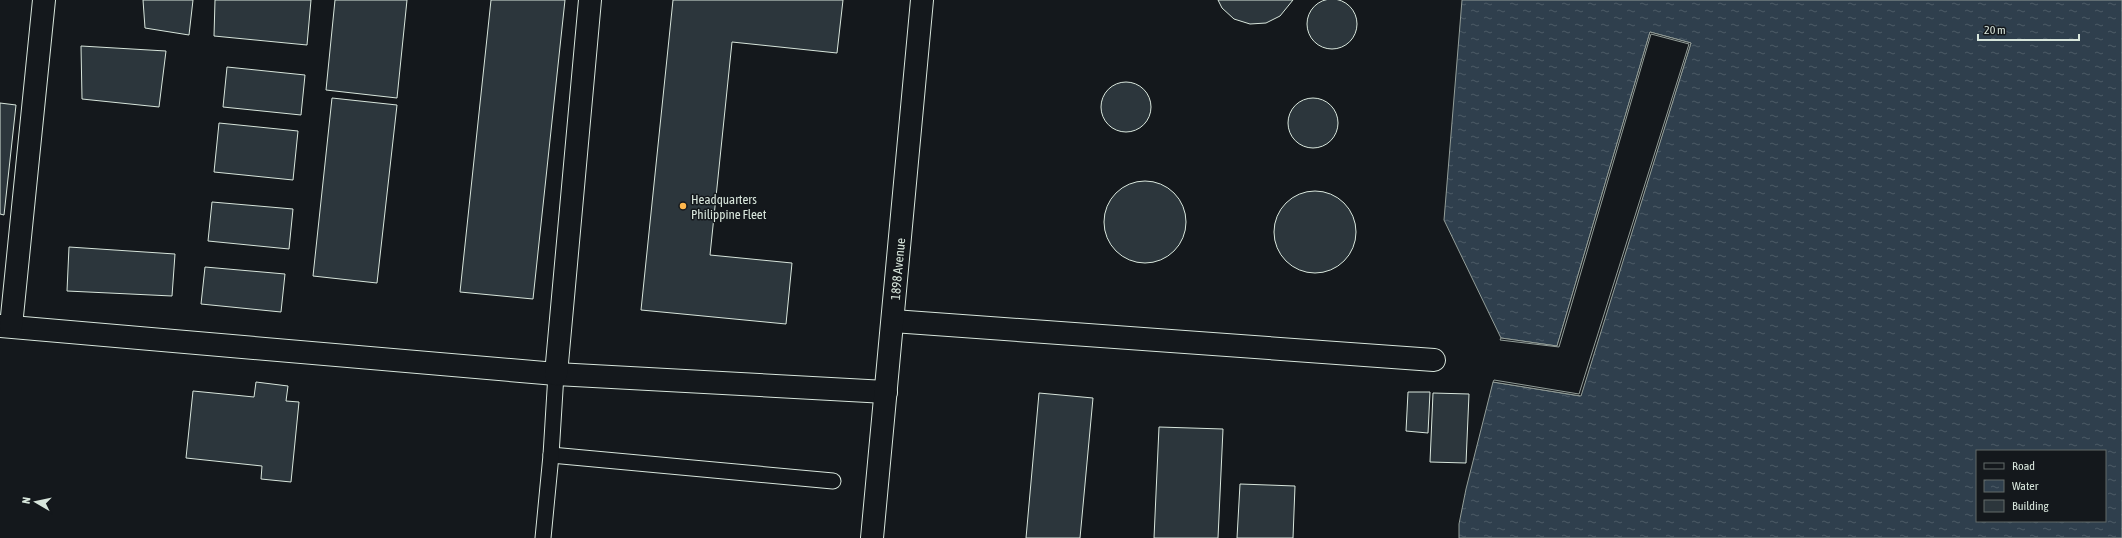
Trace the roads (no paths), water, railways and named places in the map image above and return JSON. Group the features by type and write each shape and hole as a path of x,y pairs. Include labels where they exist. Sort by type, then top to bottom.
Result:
{"street":[{"path":"44,0 6,326 556,374 886,392"},
{"path":"556,374 590,0"},
{"name":"1898 Avenue","path":"872,538 922,0"},
{"path":"893,321 1434,360"}],"lane":[{"path":"543,538 551,455 556,374"},
{"path":"551,455 833,481"}],"water":[{"path":"1462,0 2122,0 2122,538 1459,538 1459,524 1466,489 1493,382 1580,396 1691,43 1650,32 1557,346 1501,338 1444,220"}],"place":[{"name":"Headquarters Philippine Fleet","path":"683,206"}]}
